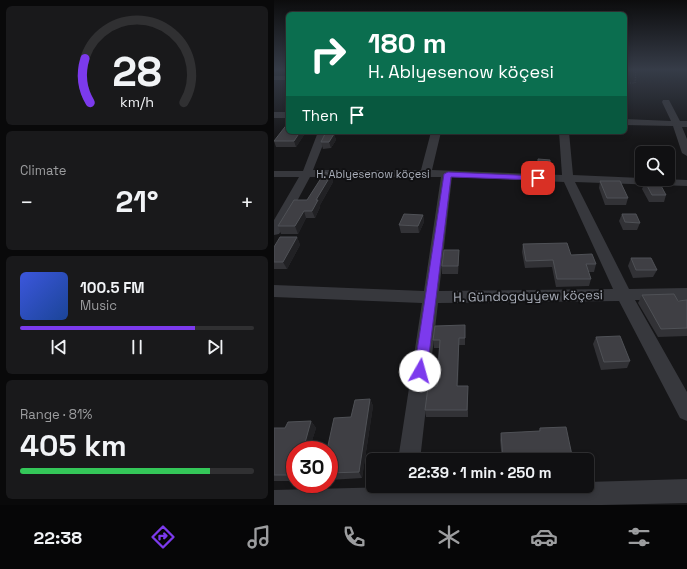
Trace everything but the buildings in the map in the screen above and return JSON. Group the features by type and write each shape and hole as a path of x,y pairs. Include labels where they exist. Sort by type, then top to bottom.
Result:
{"street":[{"path":"666,102 677,124 687,153"},
{"path":"274,115 286,116"},
{"path":"627,122 687,124"},
{"path":"274,231 307,173 322,134"},
{"path":"426,173 436,134"},
{"path":"564,134 568,180 624,295 687,411"},
{"name":"H. Ablyesenow köçesi","path":"274,174 426,173 568,180 687,182"},
{"path":"410,453 448,174"},
{"name":"H. Gündogdyýew köçesi","path":"274,291 430,297 687,294"},
{"path":"594,491 687,491"},
{"path":"274,502 391,493"}],"route":[{"path":"420,371 448,174 538,178"}]}
